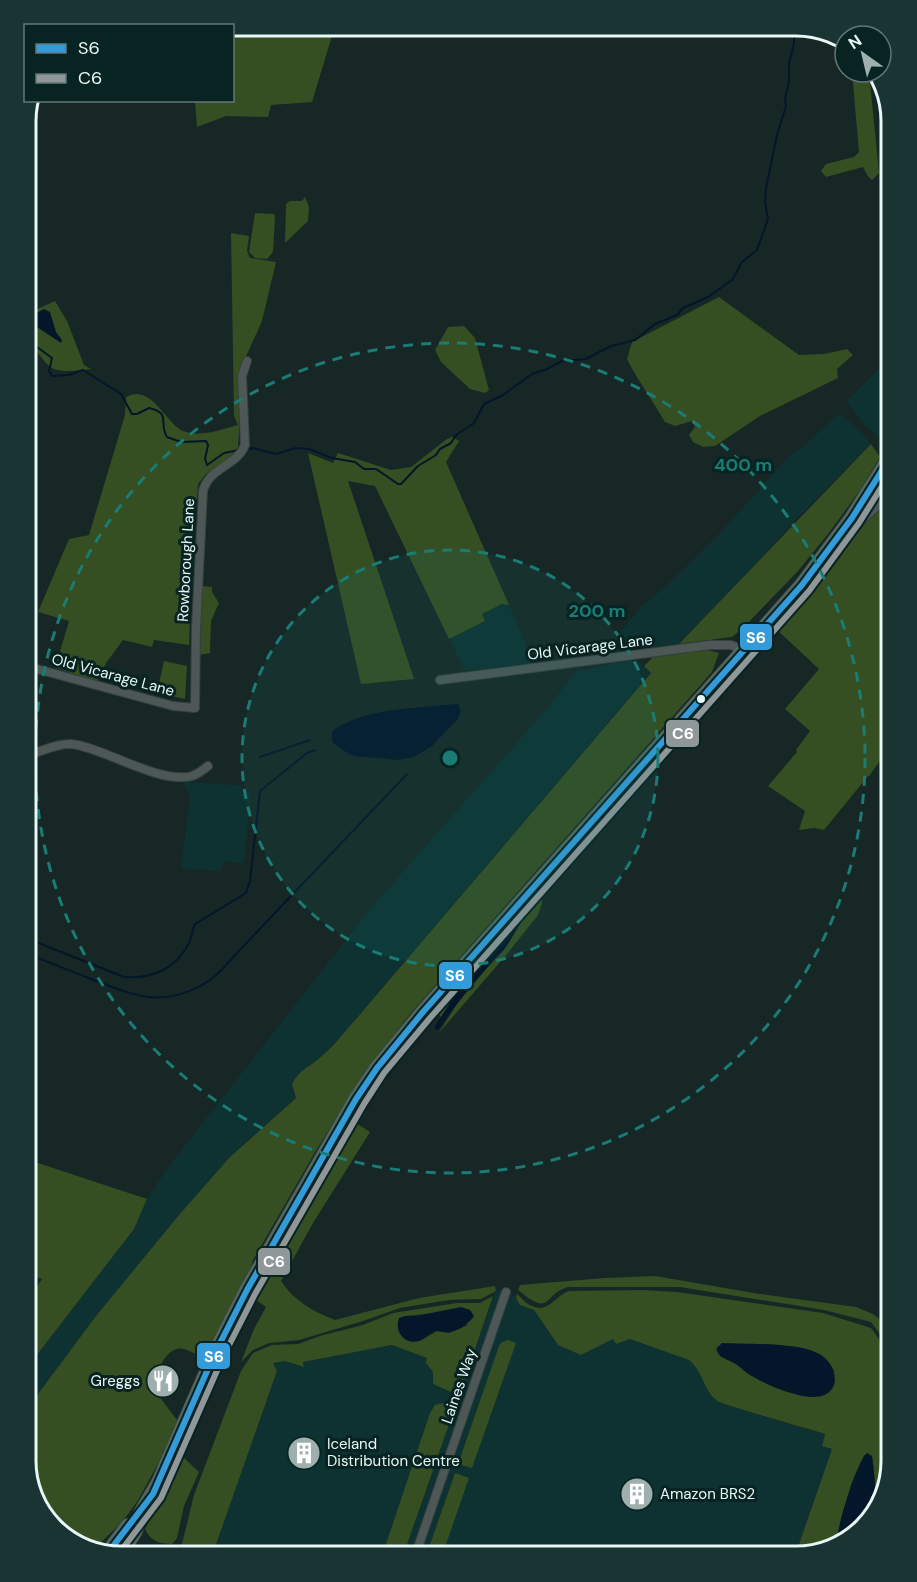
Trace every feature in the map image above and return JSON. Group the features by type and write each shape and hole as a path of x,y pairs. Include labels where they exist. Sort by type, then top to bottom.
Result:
{"highway":[{"path":"125,1546 162,1476 229,1324 335,1134 377,1068 423,1012 802,585 837,539 881,471"},
{"path":"118,1546 129,1538"}],"street":[{"name":"Rowborough Lane","path":"195,708 196,629 203,490 204,484 212,474 244,449 242,376 247,361"},
{"path":"837,539 860,523 881,503"},
{"name":"Old Vicarage Lane","path":"440,680 710,645 731,645 743,650"},
{"name":"Old Vicarage Lane","path":"36,669 173,706 195,708"},
{"path":"36,752 72,744 145,769 177,777 190,776 208,766"},
{"name":"Laines Way","path":"418,1546 506,1292"}],"shaded area":[{"path":"44,309 50,312 56,332 62,340 61,343 36,326 36,313"},
{"path":"881,367 881,434 878,437 864,424 846,401"},
{"path":"838,414 853,424 871,444 785,531 735,587 679,644 648,648 631,647 621,640 621,631 641,607 719,534 791,454 802,448"},
{"path":"502,604 509,605 534,663 465,671 449,639 485,621 482,615"},
{"path":"637,660 651,672 356,1019 323,1056 309,1065 293,1091 296,1097 230,1157 96,1316 36,1397 36,1356 134,1229 147,1199 171,1163 371,908 544,712 578,669 586,670"},
{"path":"458,704 461,711 458,719 432,746 414,757 398,760 354,756 332,742 332,731 345,723 375,713"},
{"path":"183,782 241,785 250,797 244,863 224,862 221,869 216,871 181,868 189,804 189,795"},
{"path":"516,921 521,922 505,949 485,970 438,1030 434,1028 457,992"},
{"path":"496,1289 516,1296 520,1305 534,1310 556,1343 583,1354 613,1339 616,1344 630,1339 693,1362 713,1397 719,1402 836,1438 799,1546 216,1546 277,1371 273,1363 285,1361 304,1367 303,1362 392,1345 427,1358 426,1363 433,1371 434,1384 437,1386 452,1392 461,1391"},
{"path":"461,1307 470,1310 474,1316 457,1330 436,1331 414,1342 405,1339 399,1332 399,1318"},
{"path":"722,1343 782,1345 815,1352 829,1363 833,1370 834,1386 823,1396 812,1397 778,1389 720,1356 717,1348"},
{"path":"867,1453 872,1456 875,1478 874,1496 864,1513 838,1535 847,1498"}],"green space":[{"path":"234,36 332,36 312,102 271,105 268,117 226,116 197,127 195,102 234,102"},
{"path":"853,84 870,84 879,173 872,180 863,167 826,177 821,171 826,164 854,157 859,152"},
{"path":"305,197 309,207 308,221 285,243 286,204 290,201 302,201"},
{"path":"255,213 274,214 275,217 273,252 267,259 255,258 249,252"},
{"path":"231,233 249,236 247,251 250,258 276,262 262,321 238,379 240,414 238,447 231,456 206,474 198,484 189,645 154,640 152,647 123,640 106,663 97,681 55,668 69,621 38,612 69,539 89,535 125,415 126,397 136,394 144,395 186,432 206,433 238,425 234,416"},
{"path":"719,297 799,355 824,354 847,349 853,355 837,369 838,378 760,416 715,446 703,447 693,442 689,435 695,427 692,421 675,426 665,422 627,359 632,342"},
{"path":"55,301 67,321 84,365 91,369 56,370 47,364 36,351 36,310"},
{"path":"464,326 475,338 489,390 485,393 470,389 441,362 435,350 448,327"},
{"path":"452,437 459,441 446,462 509,605 502,604 482,614 485,621 449,639 375,486 348,481 414,679 361,684 308,453 333,463 338,453 391,470 411,467"},
{"path":"871,444 880,457 861,489 798,571 732,637 679,644"},
{"path":"881,506 881,760 824,830 814,828 799,830 805,811 768,786 797,752 796,750 810,731 785,709 819,669 775,628 831,567 830,562 844,540"},
{"path":"202,586 212,587 212,592 219,603 211,621 210,653 199,655"},
{"path":"708,650 719,653 712,672 411,1013 364,1073 253,1260 248,1276 207,1359 184,1349 177,1349 167,1356 159,1368 152,1387 180,1424 137,1502 122,1522 100,1543 74,1532 57,1517 40,1489 36,1462 36,1397 96,1316 179,1215 230,1157 296,1098 292,1084 298,1075 336,1042 651,673 644,666 653,657"},
{"path":"164,661 187,666 185,699 157,693"},
{"path":"542,888 542,903 538,915 438,1034 458,1002 508,943 520,924 508,932 486,954 441,1017 433,1006"},
{"path":"351,1120 370,1132 313,1223 281,1281 286,1288 305,1305 335,1320 419,1298 495,1286 496,1291 481,1299 449,1300 400,1308 299,1340 269,1343 253,1350 241,1362 254,1329 266,1307 252,1297"},
{"path":"36,1162 147,1199 134,1229 36,1356 36,1288 42,1279 36,1277"},
{"path":"655,1276 856,1307 881,1320 881,1338 871,1322 824,1310 680,1287 569,1287 560,1290 542,1303 537,1303 518,1290 520,1285"},
{"path":"643,1290 677,1292 823,1313 871,1328 879,1339 881,1355 880,1468 874,1496 872,1456 864,1455 851,1485 839,1534 824,1542 799,1546 832,1449 822,1446 825,1434 719,1402 710,1393 689,1360 630,1339 616,1344 613,1339 581,1355 558,1345 534,1310 520,1305 516,1298 517,1294 530,1305 538,1308 548,1306 570,1291","holes":["756,1344 789,1346 820,1355 834,1371 815,1397 786,1391 766,1382 722,1357 716,1350 718,1346"]},
{"path":"493,1296 461,1391 451,1392 433,1384 433,1372 426,1363 427,1358 392,1345 303,1362 304,1367 285,1361 273,1363 277,1371 216,1546 181,1546 194,1495 241,1371 253,1353 272,1345 298,1344 363,1325 393,1313 457,1303 480,1303","holes":["427,1314 468,1325 449,1333 437,1331 420,1341 405,1316"]},
{"path":"508,1340 516,1343 472,1468 458,1464 499,1346"},
{"path":"443,1403 454,1410 406,1546 385,1546 430,1413 435,1405"},
{"path":"181,1455 199,1472 184,1506 177,1538 172,1544 163,1543 153,1539 145,1529"},
{"path":"455,1473 469,1478 445,1546 429,1546"}],"waterway":[{"path":"247,449 253,448 276,454 296,448 309,449 332,458 355,462 364,469 376,469 401,484 418,466 436,455 440,449 451,443 456,435 474,423 484,404 503,395 532,374 562,361 586,359 611,346 635,340 655,324 677,315 683,308 708,297 732,280 742,262 757,250 768,219 765,202 766,188 777,135 786,106 785,98 794,36"},
{"path":"36,346 52,358 49,371 52,376 69,375 83,370 121,394 132,414 149,408 160,413 167,437 181,442 206,441 208,445 205,459 207,465 224,453 239,450"},
{"path":"260,757 310,740"},
{"path":"36,942 124,977 153,974 170,966 184,952 195,924 246,893 250,881 260,791 307,753 315,750"},
{"path":"36,957 120,990 146,997 172,996 202,985 220,971 407,774"}],"transit line":[{"name":"S6","path":"113,1546 153,1494 215,1353 247,1290 356,1099 377,1068 423,1012 802,585 852,518 881,472"},
{"name":"C6","path":"125,1546 161,1498 223,1357 255,1294 384,1073 430,1018 809,591 859,523 881,488"}],"place":[{"name":"Greggs","path":"163,1381"},
{"name":"Iceland Distribution Centre","path":"304,1453"},
{"name":"Amazon BRS2","path":"637,1494"}]}
